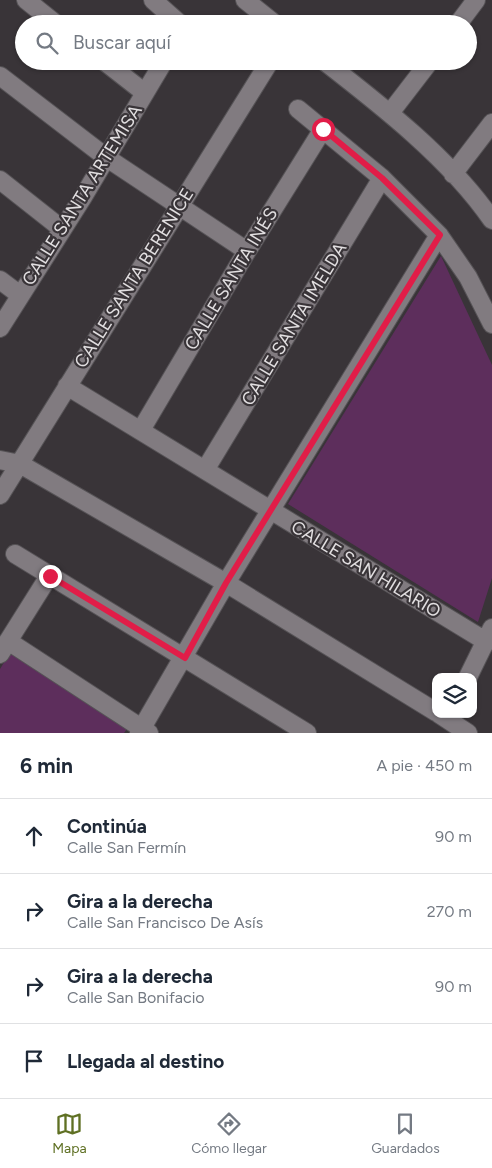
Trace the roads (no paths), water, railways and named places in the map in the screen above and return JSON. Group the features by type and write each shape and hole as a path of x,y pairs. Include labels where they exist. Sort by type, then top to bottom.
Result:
{"street":[{"path":"26,0 45,15"},
{"path":"153,0 170,15"},
{"path":"244,0 263,15"},
{"path":"465,15 476,0"},
{"path":"116,70 145,93"},
{"name":"CALLE SANTA ARTEMISA","path":"0,328 107,158 159,70"},
{"name":"CALLE SANTA BERENICE","path":"0,495 264,70"},
{"path":"336,70 390,112 453,174 492,220"},
{"path":"390,112 423,70"},
{"path":"0,76 107,158 178,207 247,251"},
{"path":"298,109 382,178 440,235 468,277 492,324"},
{"path":"453,174 492,123"},
{"name":"CALLE SANTA INÉS","path":"141,430 247,251 323,129"},
{"name":"CALLE SANTA IMELDA","path":"206,470 382,178"},
{"path":"0,180 62,229"},
{"path":"50,576 4,648 143,732 226,583 440,235"},
{"path":"0,280 20,295"},
{"name":"CALLE SAN HILARIO","path":"67,386 272,511 489,635"},
{"path":"0,460 20,464 226,583 432,708"},
{"path":"15,554 307,733"},
{"path":"470,673 489,635"},
{"path":"447,718 468,733"}]}
